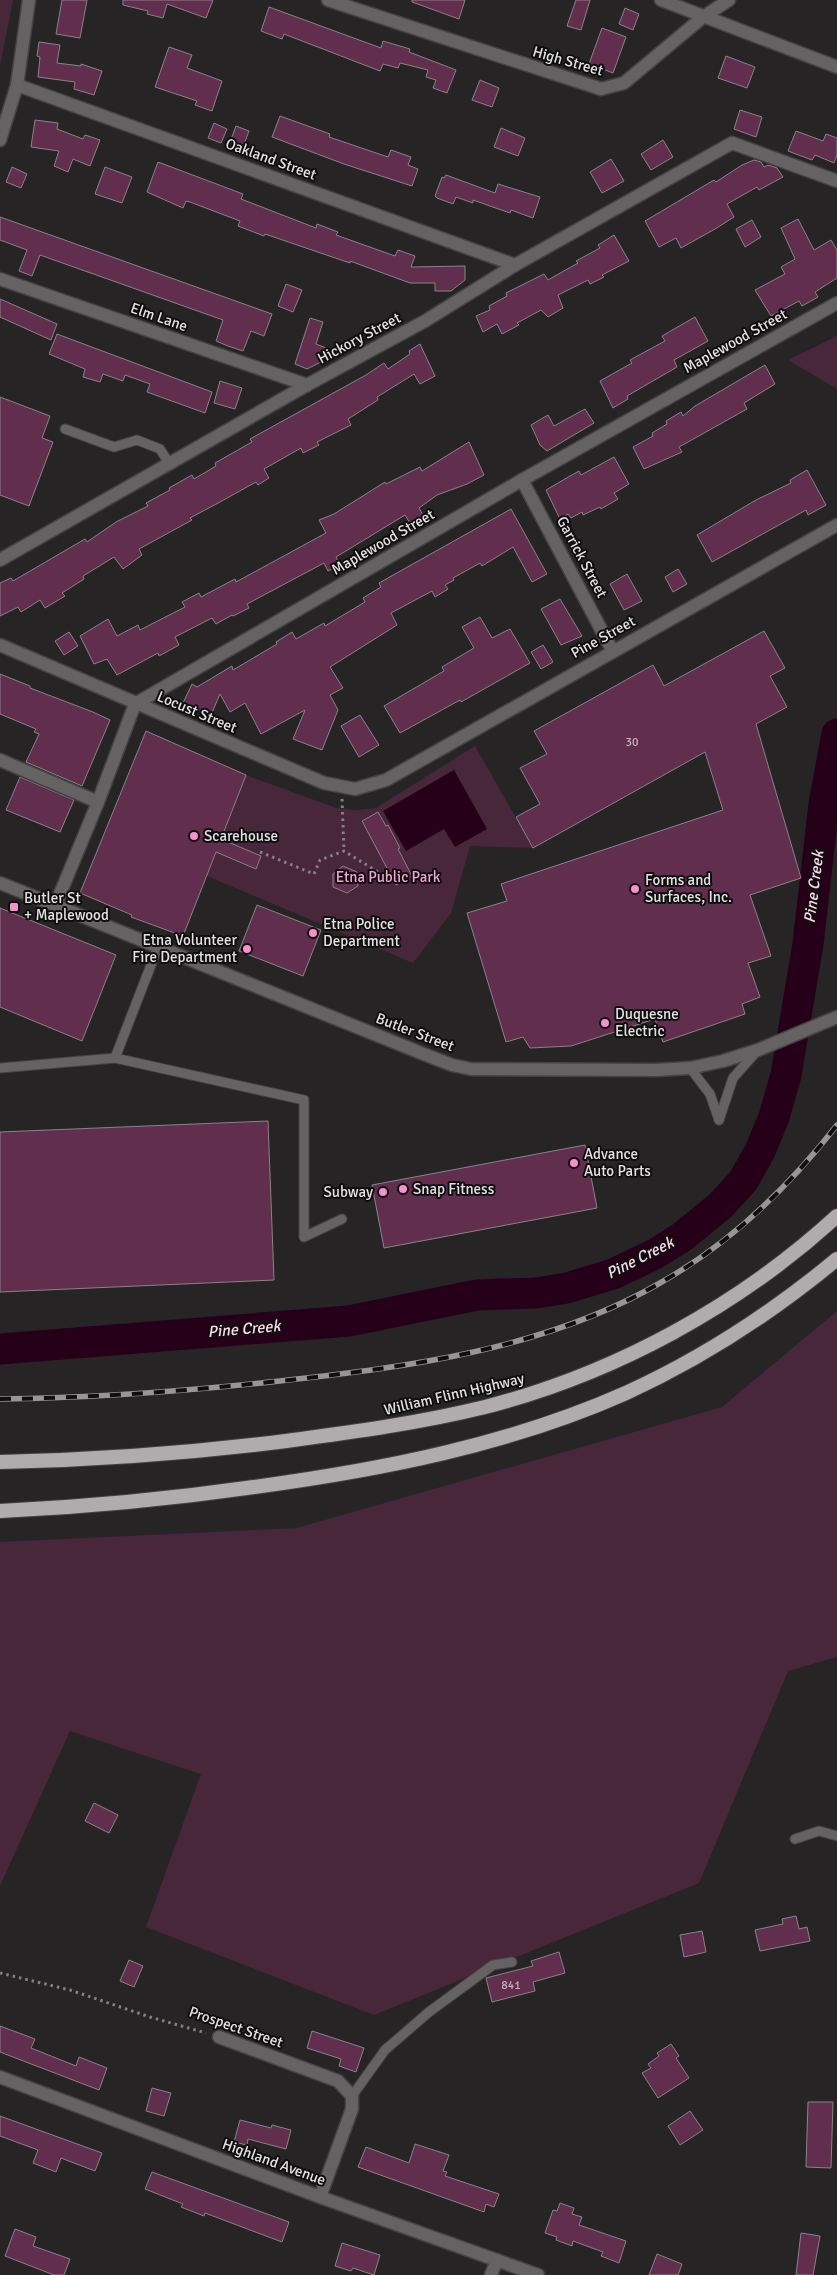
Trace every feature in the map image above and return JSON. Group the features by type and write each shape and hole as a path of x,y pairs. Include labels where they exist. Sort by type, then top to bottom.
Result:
{"highway":[{"name":"William Flinn Highway","path":"0,1462 104,1457 257,1444 393,1426 487,1406 582,1374 642,1348 679,1328 721,1304 758,1279 837,1216"},
{"path":"0,1511 150,1500 302,1481 383,1466 490,1440 592,1406 675,1368 755,1321 787,1299 837,1259"}],"street":[{"path":"0,140 17,85 29,0"},
{"name":"High Street","path":"328,0 601,89 624,83 702,17 729,0"},
{"path":"660,0 836,65"},
{"name":"Oakland Street","path":"17,85 515,264"},
{"name":"Hickory Street","path":"0,560 307,385 425,321 515,264 732,143 837,180"},
{"name":"Elm Lane","path":"0,279 307,385"},
{"name":"Maplewood Street","path":"135,704 522,480 837,303"},
{"name":"Garrick Street","path":"522,480 612,650"},
{"name":"Pine Street","path":"386,780 612,650 837,525"},
{"name":"Locust Street","path":"0,645 135,704 324,782 355,789 386,780"},
{"path":"55,906 98,802 135,704"},
{"path":"0,760 98,802"},
{"name":"Butler Street","path":"0,883 452,1065 497,1070 656,1070 690,1068 716,1063 759,1050 837,1017"},
{"name":"Prospect Street","path":"219,2037 338,2081 352,2096"},
{"name":"Highland Avenue","path":"0,2077 320,2197 538,2275"},
{"path":"320,2197 352,2109 352,2096"},
{"path":"491,2275 497,2260"}],"lane":[{"path":"65,429 114,447 137,440 160,450 169,464"},
{"path":"115,1058 158,947"},
{"path":"690,1068 710,1094 719,1120 733,1078 759,1050"},
{"path":"0,1068 115,1058 304,1100 304,1238 342,1219"},
{"path":"795,1839 818,1832 837,1836"},
{"path":"352,2096 385,2050 429,2012 493,1966 512,1962"}],"path":[{"path":"343,786 344,851"},
{"path":"260,852 314,874 320,860 344,851"},
{"path":"344,851 378,872"},
{"name":"Prospect Street","path":"0,1973 70,1990 150,2017 219,2037"}],"green space":[{"path":"0,0 13,0 0,65"},
{"path":"837,336 837,389 788,360"},
{"name":"Etna Public Park","path":"475,746 533,848 470,846 451,913 413,963 207,876 246,775 336,808 355,810 376,808"},
{"path":"837,1311 837,1657 788,1671 699,1883 374,2015 146,1927 201,1774 70,1731 0,1886 0,1542 297,1528 722,1407"}],"shaded area":[{"path":"454,770 487,829 455,847 444,829 406,851 383,811"}],"building":[{"path":"62,0 87,0 80,38 56,34"},
{"path":"123,0 213,0 206,18 167,4 163,18 147,14 148,11 123,5"},
{"path":"412,0 465,0 459,19 412,2"},
{"path":"576,0 590,0 581,30 567,26"},
{"path":"269,7 381,48 383,41 410,49 409,52 456,70 447,93 433,88 436,80 426,77 428,70 400,63 398,68 383,64 380,71 284,34 282,39 261,31"},
{"path":"625,8 639,14 633,30 619,24"},
{"path":"602,28 626,37 613,73 589,64"},
{"path":"39,42 60,45 57,63 81,66 81,64 102,71 94,95 74,89 75,82 38,77 40,57 37,56"},
{"path":"169,47 192,55 187,68 222,81 212,111 195,105 197,101 155,87"},
{"path":"726,56 755,67 747,88 718,78"},
{"path":"480,80 499,88 492,107 472,100"},
{"path":"740,110 762,117 756,137 734,129"},
{"path":"280,116 330,134 329,137 388,157 391,150 411,157 408,165 418,169 412,186 344,164 272,137"},
{"path":"35,120 58,123 57,129 83,139 85,135 100,140 90,166 73,159 68,172 54,166 59,151 31,147"},
{"path":"214,123 227,129 221,143 208,138"},
{"path":"236,126 249,131 243,147 230,142"},
{"path":"501,128 525,138 518,156 494,147"},
{"path":"796,131 823,141 826,134 837,138 837,155 834,163 815,155 812,160 788,151"},
{"path":"663,140 673,157 651,170 641,154"},
{"path":"611,159 624,181 602,193 590,172"},
{"path":"754,160 761,162 764,167 768,165 777,168 783,177 759,190 757,187 727,204 734,217 715,229 681,248 676,238 659,247 645,221 714,180 716,182 742,165"},
{"path":"158,162 243,194 241,199 316,228 317,224 338,232 336,235 395,256 398,250 415,256 411,267 465,266 465,280 451,291 435,291 435,283 410,283 350,261 350,263 265,234 264,236 238,226 240,221 190,202 186,201 183,208 147,192"},
{"path":"12,167 27,174 21,188 6,182"},
{"path":"105,167 132,177 122,203 95,194"},
{"path":"446,175 495,193 498,184 540,197 533,218 511,210 510,213 473,200 473,203 456,197 453,204 437,198 435,196 442,177 444,178"},
{"path":"0,217 272,314 264,336 251,331 243,351 228,346 216,341 223,320 40,255 32,276 19,271 27,250 0,240"},
{"path":"798,219 814,250 831,240 837,250 837,278 815,292 818,297 802,306 799,301 771,316 755,290 785,274 781,267 795,259 781,228"},
{"path":"752,220 761,237 745,247 736,229"},
{"path":"614,235 629,261 602,275 604,277 590,284 588,280 558,295 563,308 548,317 541,310 517,323 519,325 502,334 497,324 483,332 476,316 490,310 489,306 507,296 506,293 544,274 548,280 578,263 576,261 600,248 598,245"},
{"path":"286,284 302,290 293,312 278,306"},
{"path":"0,299 57,324 51,340 0,317"},
{"path":"695,317 708,341 674,360 677,367 627,396 628,399 613,408 600,381 632,363 630,360 665,341 662,336"},
{"path":"310,318 323,322 316,344 326,348 321,362 307,369 295,364"},
{"path":"57,334 212,392 205,413 147,392 150,384 125,375 123,381 103,374 100,382 83,377 85,369 49,354"},
{"path":"420,344 435,376 420,384 414,374 377,397 378,400 348,419 351,425 317,442 319,445 303,453 301,448 264,469 269,478 258,485 256,482 190,518 192,520 139,549 142,555 123,569 114,557 83,576 84,579 62,593 65,596 45,608 40,600 21,612 18,607 0,616 0,583 11,578 13,581 85,539 87,542 116,522 148,506 146,503 170,490 169,488 192,475 194,479 216,466 215,463 252,442 250,439 366,375 384,363 388,369 410,354 409,351"},
{"path":"765,365 775,384 744,403 747,409 679,447 682,452 644,469 633,447 653,436 652,433 667,424 666,421 681,412 683,416 695,406"},
{"path":"220,381 242,388 235,409 214,403"},
{"path":"0,397 50,416 42,438 53,442 29,506 0,495"},
{"path":"585,409 594,423 547,451 540,445 531,425 548,415 554,426"},
{"path":"469,442 484,475 467,484 437,495 419,508 424,517 411,525 405,515 336,557 340,565 328,571 324,563 247,604 249,608 233,616 216,624 212,618 175,637 179,645 159,656 158,653 117,675 107,659 94,664 80,636 108,619 117,636 138,625 140,630 185,607 182,602 199,593 201,597 235,579 236,582 326,533 319,520 334,514 385,482 386,484 420,467 422,471"},
{"path":"614,457 629,484 614,493 618,499 601,509 600,507 583,515 582,512 571,518 568,514 560,519 546,490 579,471 581,475"},
{"path":"807,470 826,505 808,515 806,510 712,562 697,535 756,500 791,483 790,480"},
{"path":"511,509 547,574 532,582 513,547 482,566 480,563 453,578 454,580 445,585 448,589 435,597 432,591 391,613 397,625 330,667 343,688 330,695 338,710 322,750 293,739 305,710 261,734 245,703 230,712 220,694 211,715 183,703 192,684 197,687 232,666 233,670 277,644 276,642 292,632 296,639 324,623 325,626 365,602 363,598 381,587 379,583"},
{"path":"678,569 687,584 673,592 665,577"},
{"path":"627,574 642,601 624,610 610,584"},
{"path":"560,599 582,636 561,645 541,609"},
{"path":"480,617 492,638 510,629 530,663 461,702 460,700 400,733 384,706 444,671 442,667 474,648 462,627"},
{"name":"Forms and Surfaces, Inc.","path":"764,631 785,668 770,676 787,707 756,724 801,878 750,895 771,956 748,963 760,997 742,1004 745,1014 663,1042 655,1019 571,1046 530,1048 523,1037 506,1042 467,913 507,901 501,884 723,810 705,752 533,848 516,817 540,804 520,768 547,754 534,731 653,665 664,686"},
{"path":"69,632 78,646 64,655 55,641"},
{"path":"543,645 553,662 541,669 531,652"},
{"path":"0,674 110,720 82,786 26,762 39,734 34,732 36,729 0,714"},
{"path":"360,715 379,745 359,757 341,726"},
{"path":"146,731 246,775 221,839 261,856 256,869 216,852 183,936 131,917 132,915 80,893"},
{"path":"20,777 74,800 60,832 6,810"},
{"path":"378,812 386,826 388,825 412,876 396,885 362,821"},
{"path":"343,866 357,872 358,886 347,893 333,887 333,874"},
{"path":"257,905 321,930 303,976 239,951"},
{"path":"0,908 116,955 82,1041 0,1007"},
{"path":"268,1121 274,1280 0,1292 0,1132"},
{"path":"585,1145 597,1208 384,1248 372,1185"},
{"path":"94,1803 118,1815 109,1833 85,1821"},
{"path":"796,1916 799,1929 807,1927 810,1941 760,1951 755,1930 783,1924 782,1919"},
{"path":"702,1931 706,1952 684,1957 680,1935"},
{"path":"559,1952 565,1973 533,1982 535,1991 492,2002 486,1978 533,1966 531,1961"},
{"path":"129,1960 143,1966 134,1987 120,1981"},
{"path":"0,2026 35,2039 31,2048 76,2066 79,2057 107,2068 99,2090 0,2052"},
{"path":"312,2031 364,2048 356,2072 339,2066 341,2059 307,2048"},
{"path":"671,2044 679,2056 676,2058 689,2078 658,2098 642,2073 651,2068 648,2064 659,2056 657,2053"},
{"path":"152,2088 171,2093 164,2116 146,2111"},
{"path":"808,2102 833,2102 831,2168 806,2167"},
{"path":"690,2111 703,2130 680,2145 668,2126"},
{"path":"0,2116 102,2153 95,2171 61,2158 56,2172 33,2163 38,2150 0,2136"},
{"path":"240,2120 271,2128 272,2125 291,2130 286,2149 248,2139 247,2145 234,2142"},
{"path":"415,2144 449,2155 443,2171 447,2172 445,2176 499,2194 494,2207 486,2204 484,2212 358,2167 366,2147 409,2163"},
{"path":"152,2172 289,2222 282,2242 205,2213 204,2216 181,2207 183,2204 145,2189"},
{"path":"560,2203 574,2208 572,2214 582,2217 579,2225 626,2241 619,2263 601,2256 603,2252 573,2241 572,2246 556,2240 557,2237 545,2233 553,2210 557,2211"},
{"path":"15,2229 36,2237 33,2246 70,2259 64,2275 54,2275 5,2256"},
{"path":"801,2233 820,2236 813,2275 796,2275"},
{"path":"342,2243 380,2255 374,2275 353,2268 351,2271 335,2266"},
{"path":"657,2254 682,2264 678,2275 649,2275"}],"waterway":[{"name":"Pine Creek","path":"0,1349 349,1321 477,1295 535,1293 567,1288 613,1274 655,1254 682,1237 720,1206 743,1181 760,1151 774,1117 786,1075 808,944 824,804 837,734"}],"railway":[{"path":"0,1399 105,1396 175,1391 378,1369 476,1352 571,1324 616,1306 660,1283 711,1250 757,1213 799,1171 837,1125"}],"place":[{"name":"Scarehouse","path":"194,836"},
{"name":"Forms and Surfaces, Inc.","path":"635,889"},
{"name":"Butler St + Maplewood","path":"14,907"},
{"name":"Etna Police Department","path":"313,933"},
{"name":"Etna Volunteer Fire Department","path":"247,949"},
{"name":"Duquesne Electric","path":"605,1023"},
{"name":"Advance Auto Parts","path":"574,1163"},
{"name":"Snap Fitness","path":"403,1189"},
{"name":"Subway","path":"383,1192"}]}
